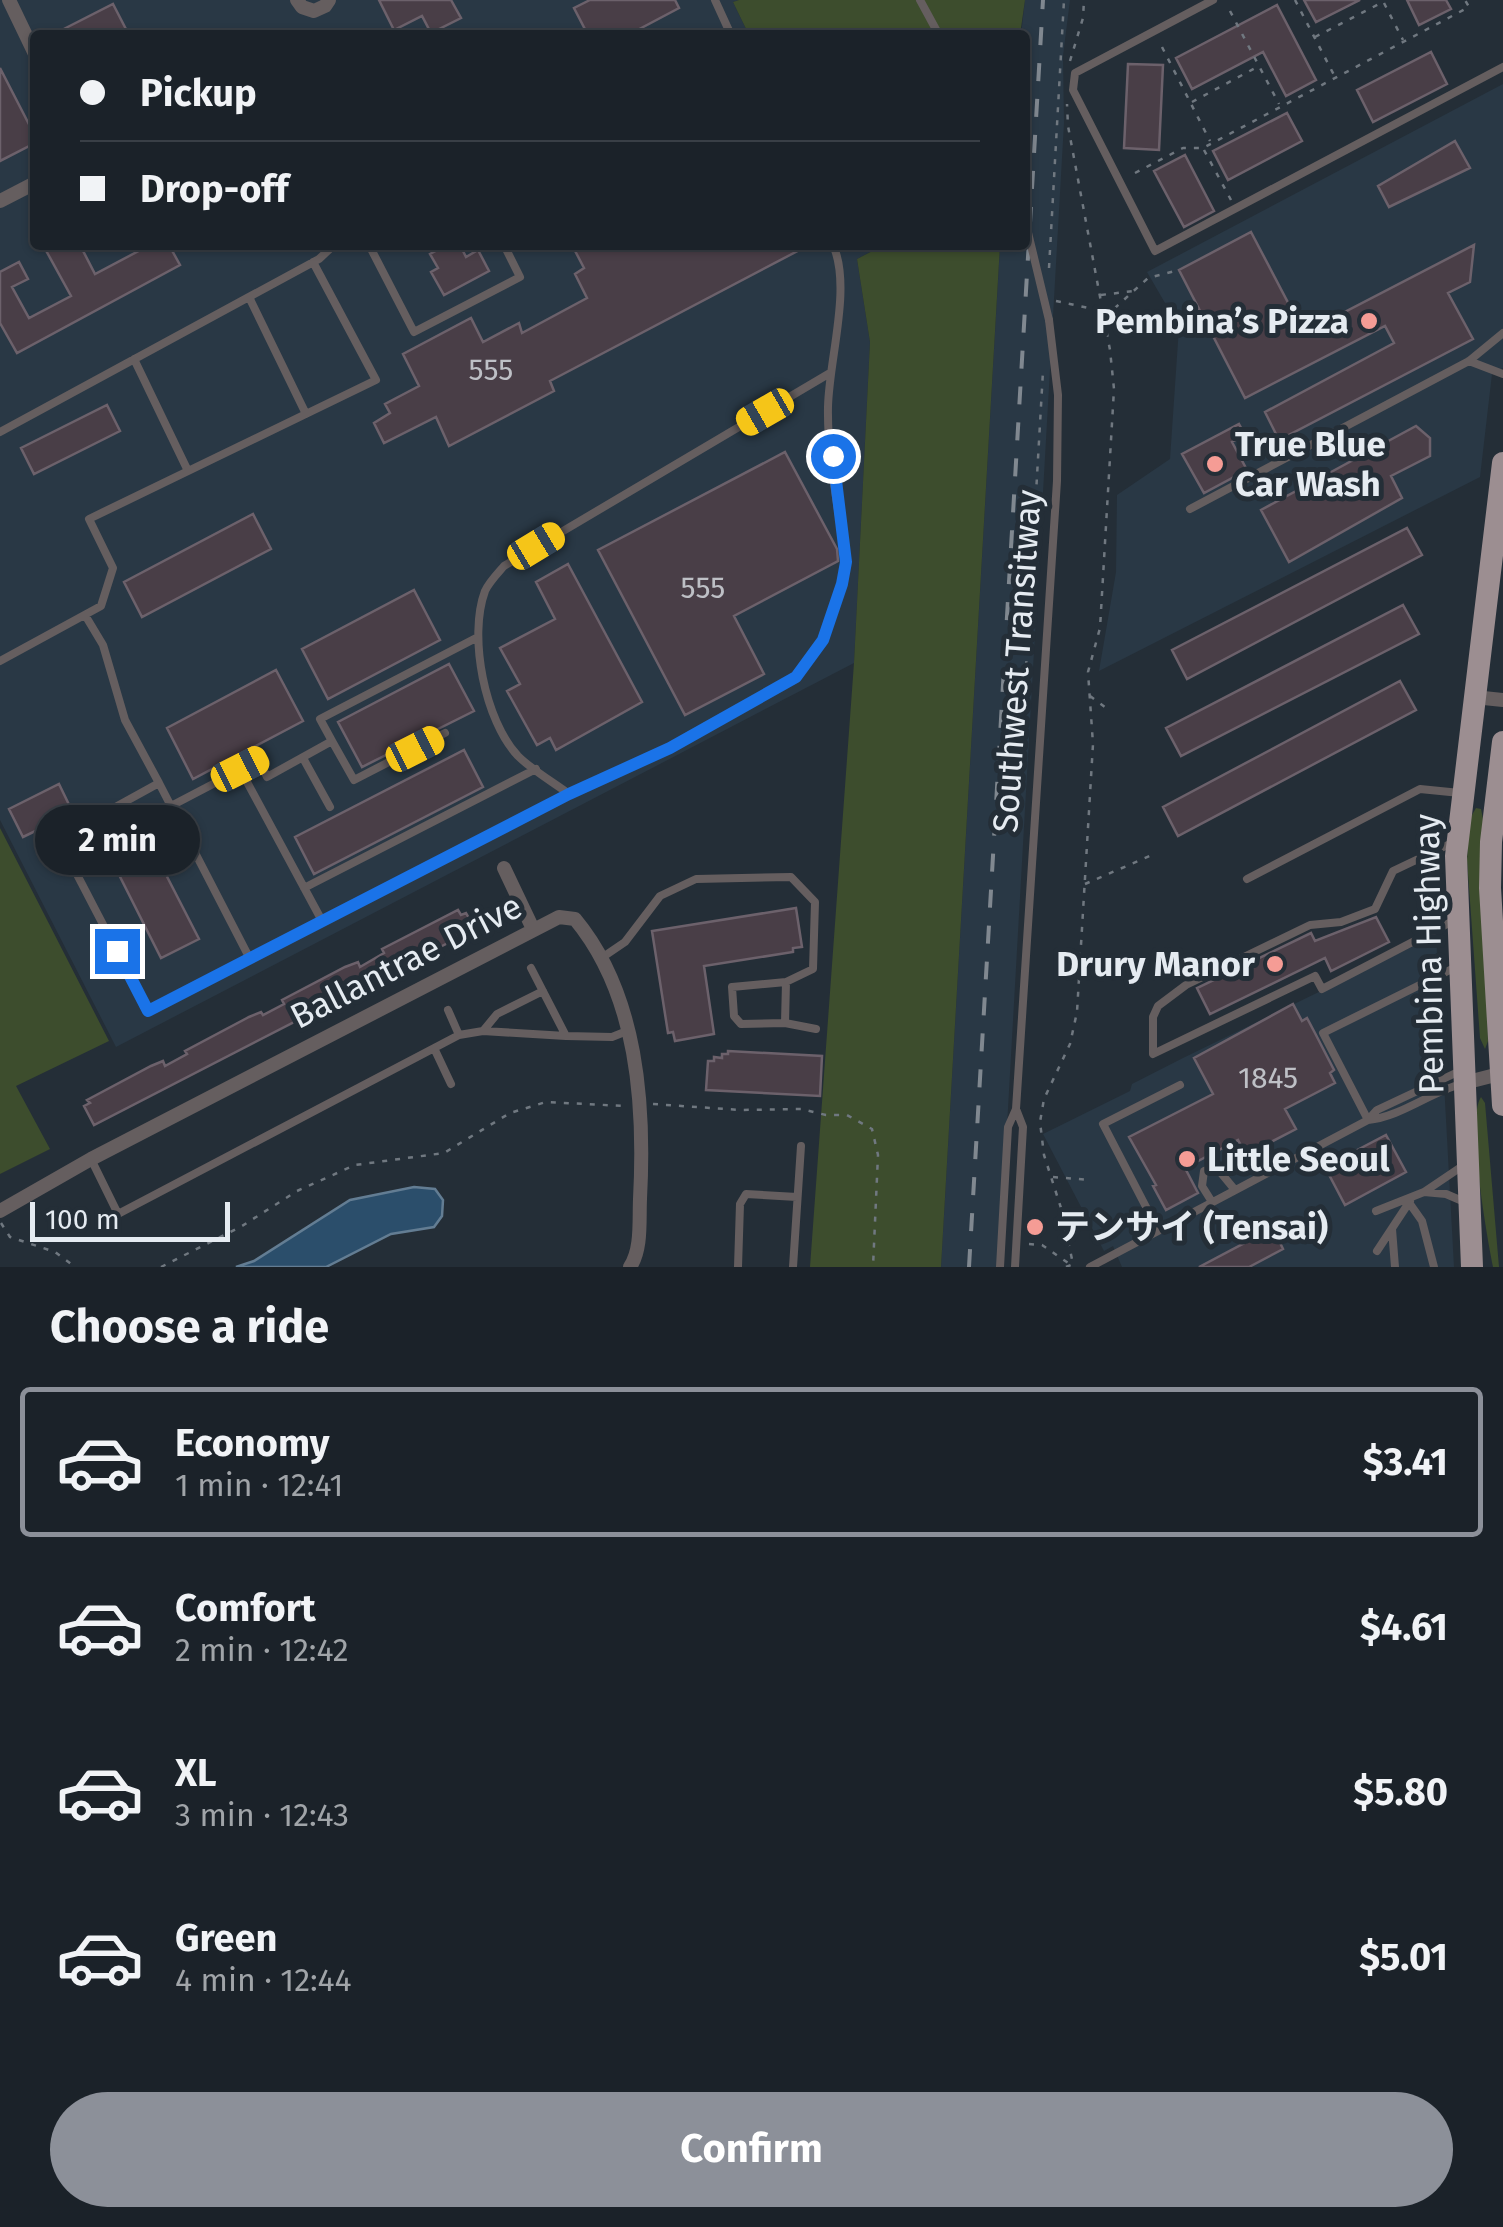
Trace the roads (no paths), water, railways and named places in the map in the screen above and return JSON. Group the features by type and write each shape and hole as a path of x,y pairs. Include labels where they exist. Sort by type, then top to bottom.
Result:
{"main road":[{"name":"Pembina Highway","path":"1472,1267 1458,840 1503,464"},
{"name":"Pembina Highway","path":"1503,742 1491,842 1490,888 1503,1105"}],"street":[{"path":"9,0 30,44"},
{"path":"297,0 302,7 314,11 329,0"},
{"path":"0,201 30,186"},
{"path":"1474,697 1503,700"},
{"path":"504,868 532,929"},
{"name":"Ballantrae Drive","path":"0,1211 559,917 575,919 588,935 634,1054 643,1138 639,1233 636,1259 630,1267"},
{"path":"1464,1076 1502,1064"}],"lane":[{"path":"714,0 729,30"},
{"path":"920,0 936,30"},
{"path":"1213,0 1076,73 1073,90 1154,251 1503,66"},
{"name":"Southwest Transitway","path":"1000,1267 1008,1127 1016,1109 1057,481 1058,395 1049,320 1030,241"},
{"path":"0,432 313,262 328,250"},
{"path":"373,250 414,332 520,277 506,250"},
{"path":"159,784 81,826 70,861 148,1011 569,794 670,748 796,677 823,640 846,562 828,411 840,301 840,261 835,250"},
{"path":"0,661 100,606 114,568 89,519 376,380 313,262"},
{"path":"248,297 306,414"},
{"path":"1190,509 1469,361 1503,332"},
{"path":"134,359 188,471"},
{"path":"1469,361 1503,374"},
{"path":"569,794 518,756 483,686 478,637 485,590 504,566 830,373"},
{"path":"85,614 103,645 125,720 250,957"},
{"path":"446,733 354,780 320,719 478,637"},
{"path":"170,806 259,760 268,777 332,741"},
{"path":"303,758 330,807"},
{"path":"240,769 321,919"},
{"path":"304,888 536,769"},
{"path":"1247,879 1420,789 1462,793"},
{"path":"1458,840 1393,870 1375,909 1340,922 1310,925 1186,985 1158,1006 1153,1017 1153,1054 1315,976 1322,988 1458,918"},
{"path":"600,959 626,942 660,896 696,880 791,877 815,902 813,969 786,982 732,988 734,1016 740,1024 785,1023 816,1029"},
{"path":"1368,1120 1322,1034 1460,965"},
{"path":"531,968 566,1036"},
{"path":"785,1023 786,982"},
{"path":"483,1031 496,1014 543,990"},
{"path":"448,1010 459,1036"},
{"path":"91,1160 118,1214 459,1036 483,1031 612,1037 627,1031"},
{"path":"434,1048 451,1084"},
{"path":"1090,1267 1368,1120 1377,1110 1439,1078 1464,1076"},
{"path":"1158,1230 1104,1124 1180,1085"},
{"name":"Southwest Transitway","path":"1016,1109 1023,1127 1016,1267"},
{"path":"793,1267 801,1146"},
{"path":"1377,1251 1410,1201 1468,1163"},
{"path":"1212,1202 1202,1186 1204,1170 1222,1170 1235,1190"},
{"path":"1424,1192 1446,1194 1470,1204"},
{"path":"738,1267 740,1204 746,1194 798,1197"},
{"path":"1376,1211 1402,1199 1410,1201 1422,1221 1434,1267"},
{"path":"1392,1230 1395,1267"}],"water":[{"path":"414,1187 435,1189 443,1200 442,1216 434,1227 391,1234 326,1267 236,1267 254,1261 350,1200"}],"railway":[{"path":"1030,223 1043,0"},
{"path":"969,1267 1028,250"}],"place":[{"name":"Pembina’s Pizza","path":"1369,321"},
{"name":"True Blue Car Wash","path":"1215,464"},
{"name":"Drury Manor","path":"1275,964"},
{"name":"Little Seoul","path":"1187,1159"},
{"name":"テンサイ (Tensai)","path":"1035,1227"}]}
